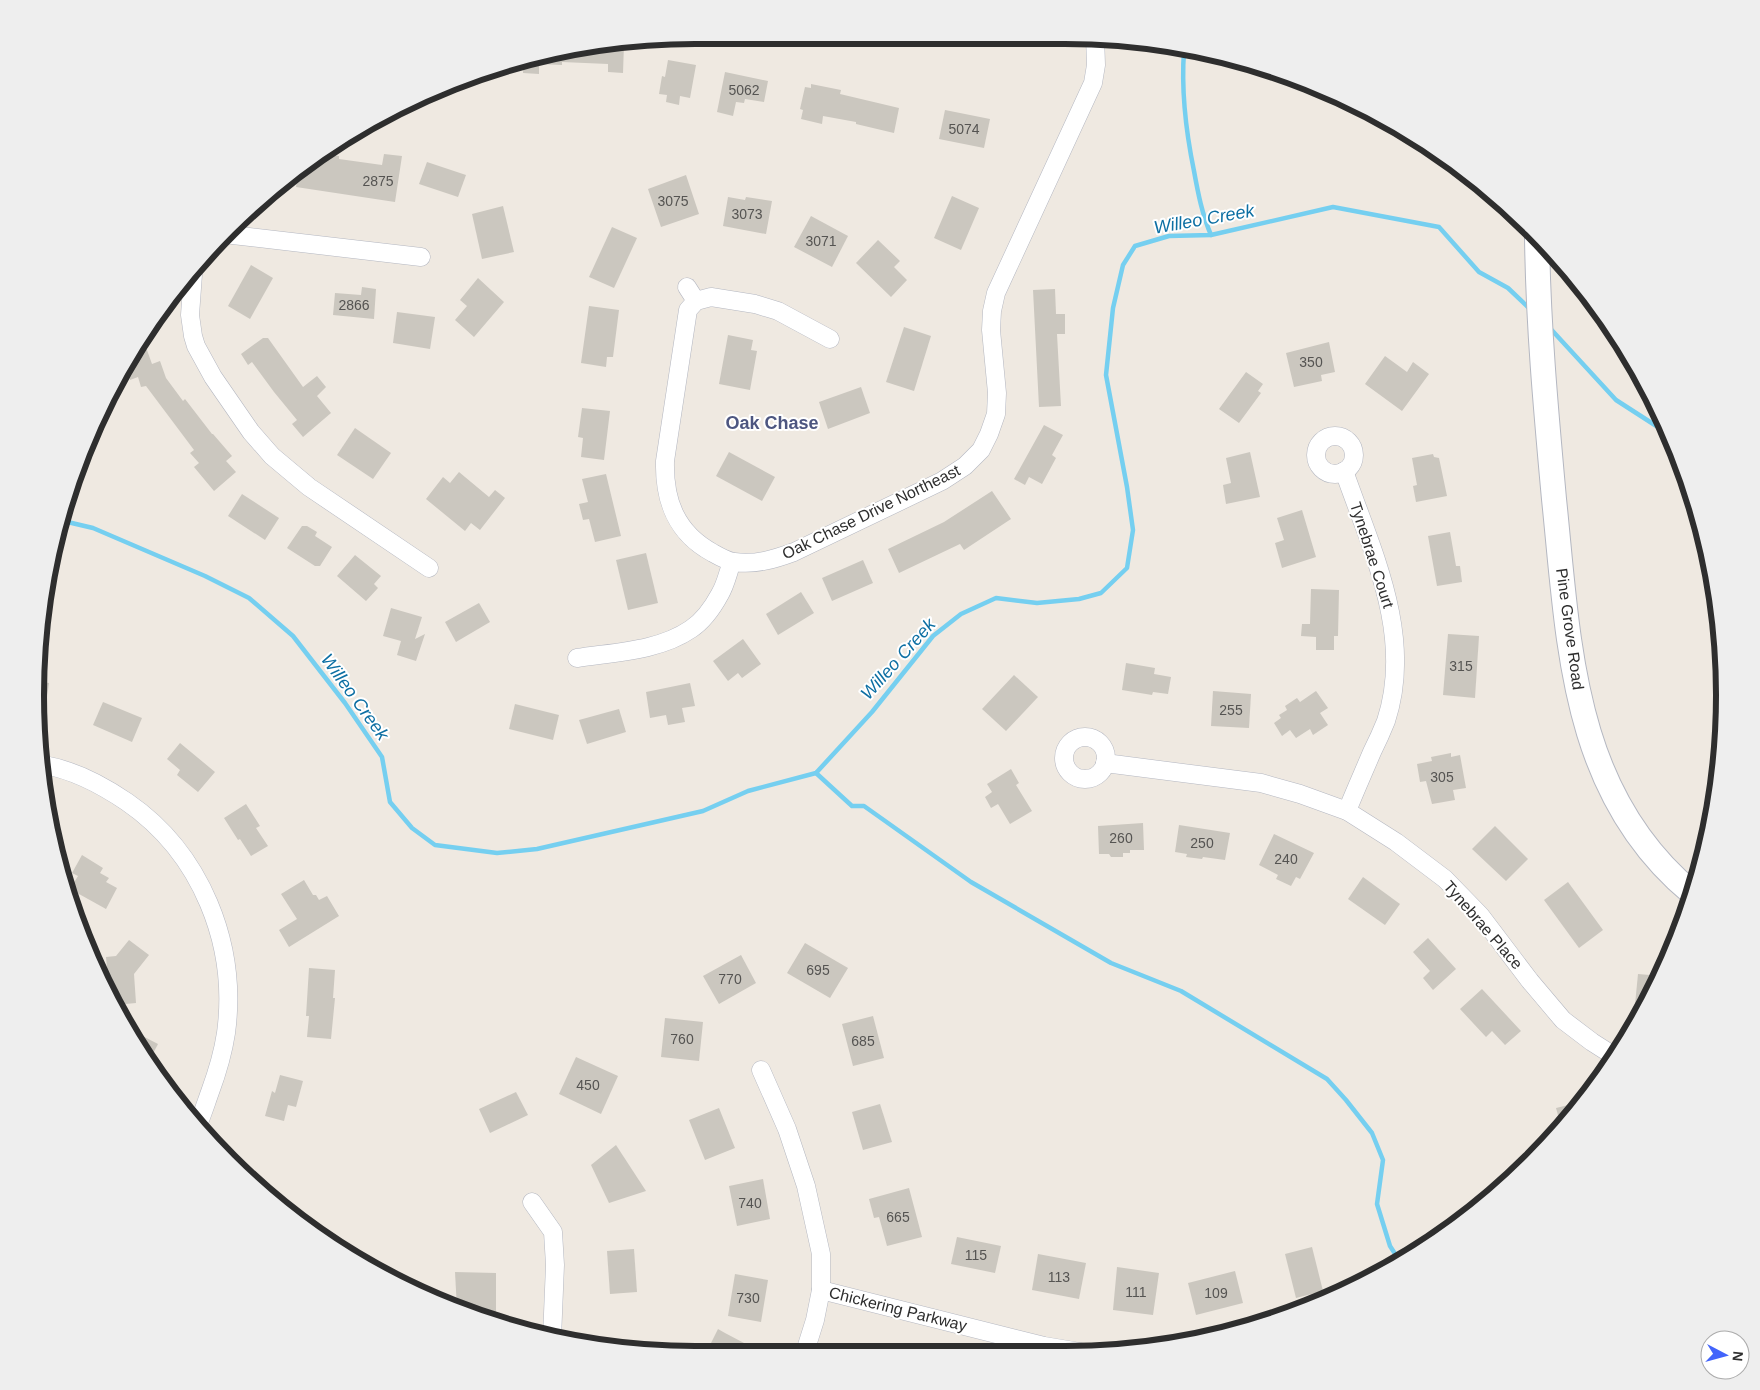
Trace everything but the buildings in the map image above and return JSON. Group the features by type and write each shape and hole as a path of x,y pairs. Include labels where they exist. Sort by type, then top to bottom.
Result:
{"main road":[{"name":"Pine Grove Road","path":"1537,246 1540,332 1549,446 1568,640 1575,681 1588,733 1611,791 1630,823 1652,852 1687,888"}],"street":[{"name":"Oak Chase Drive Northeast","path":"830,339 778,311 755,304 692,294 685,325 665,478 672,512 681,526 703,548 732,562 752,563 773,560 794,552 942,481 965,466 981,450 990,434 996,414 997,393 991,330 992,311 996,293 1093,83 1096,65 1095,45"},
{"path":"233,235 421,257"},
{"path":"193,280 190,315 192,336 213,377 251,432 272,456 309,487 429,568"},
{"name":"Tynebrae Court","path":"1344,472 1386,591 1396,652 1392,690 1386,720 1347,811"},
{"path":"577,658 651,646 675,638 693,629 710,611 721,593 732,562"},
{"name":"Tynebrae Place","path":"1105,762 1262,783 1347,811 1396,842 1445,880 1480,915 1530,981 1563,1020 1609,1053"},
{"path":"48,766 82,777 112,792 139,811 164,833 185,859 202,886 215,917 224,948 229,993 226,1034 218,1070 200,1117"},
{"path":"761,1070 788,1129 806,1186 820,1254 821,1290 815,1320 807,1346"},
{"path":"532,1202 553,1232 555,1265 552,1330"},
{"name":"Chickering Parkway","path":"821,1290 1044,1346"}],"waterway":[{"path":"1184,55 1184,97 1189,142 1197,187 1211,235"},
{"name":"Willeo Creek","path":"67,522 93,528 205,576 249,598 293,636 345,703 382,757 390,802 412,828 435,845 497,853 537,849 703,811 748,791 816,773 872,712 933,636 961,614 996,598 1037,603 1079,599 1101,593 1127,568 1133,530 1106,375 1113,308 1123,265 1135,246 1169,236 1211,235 1333,207 1439,227 1479,272 1508,288 1530,309"},
{"name":"Willeo Creek","path":"1548,326 1616,400 1658,427"},
{"path":"816,773 852,806 864,806 971,882 1111,963 1181,991 1327,1079 1372,1133 1383,1160 1377,1204 1390,1246 1396,1256"}],"district":[{"name":"Oak Chase","path":"772,423"}]}
